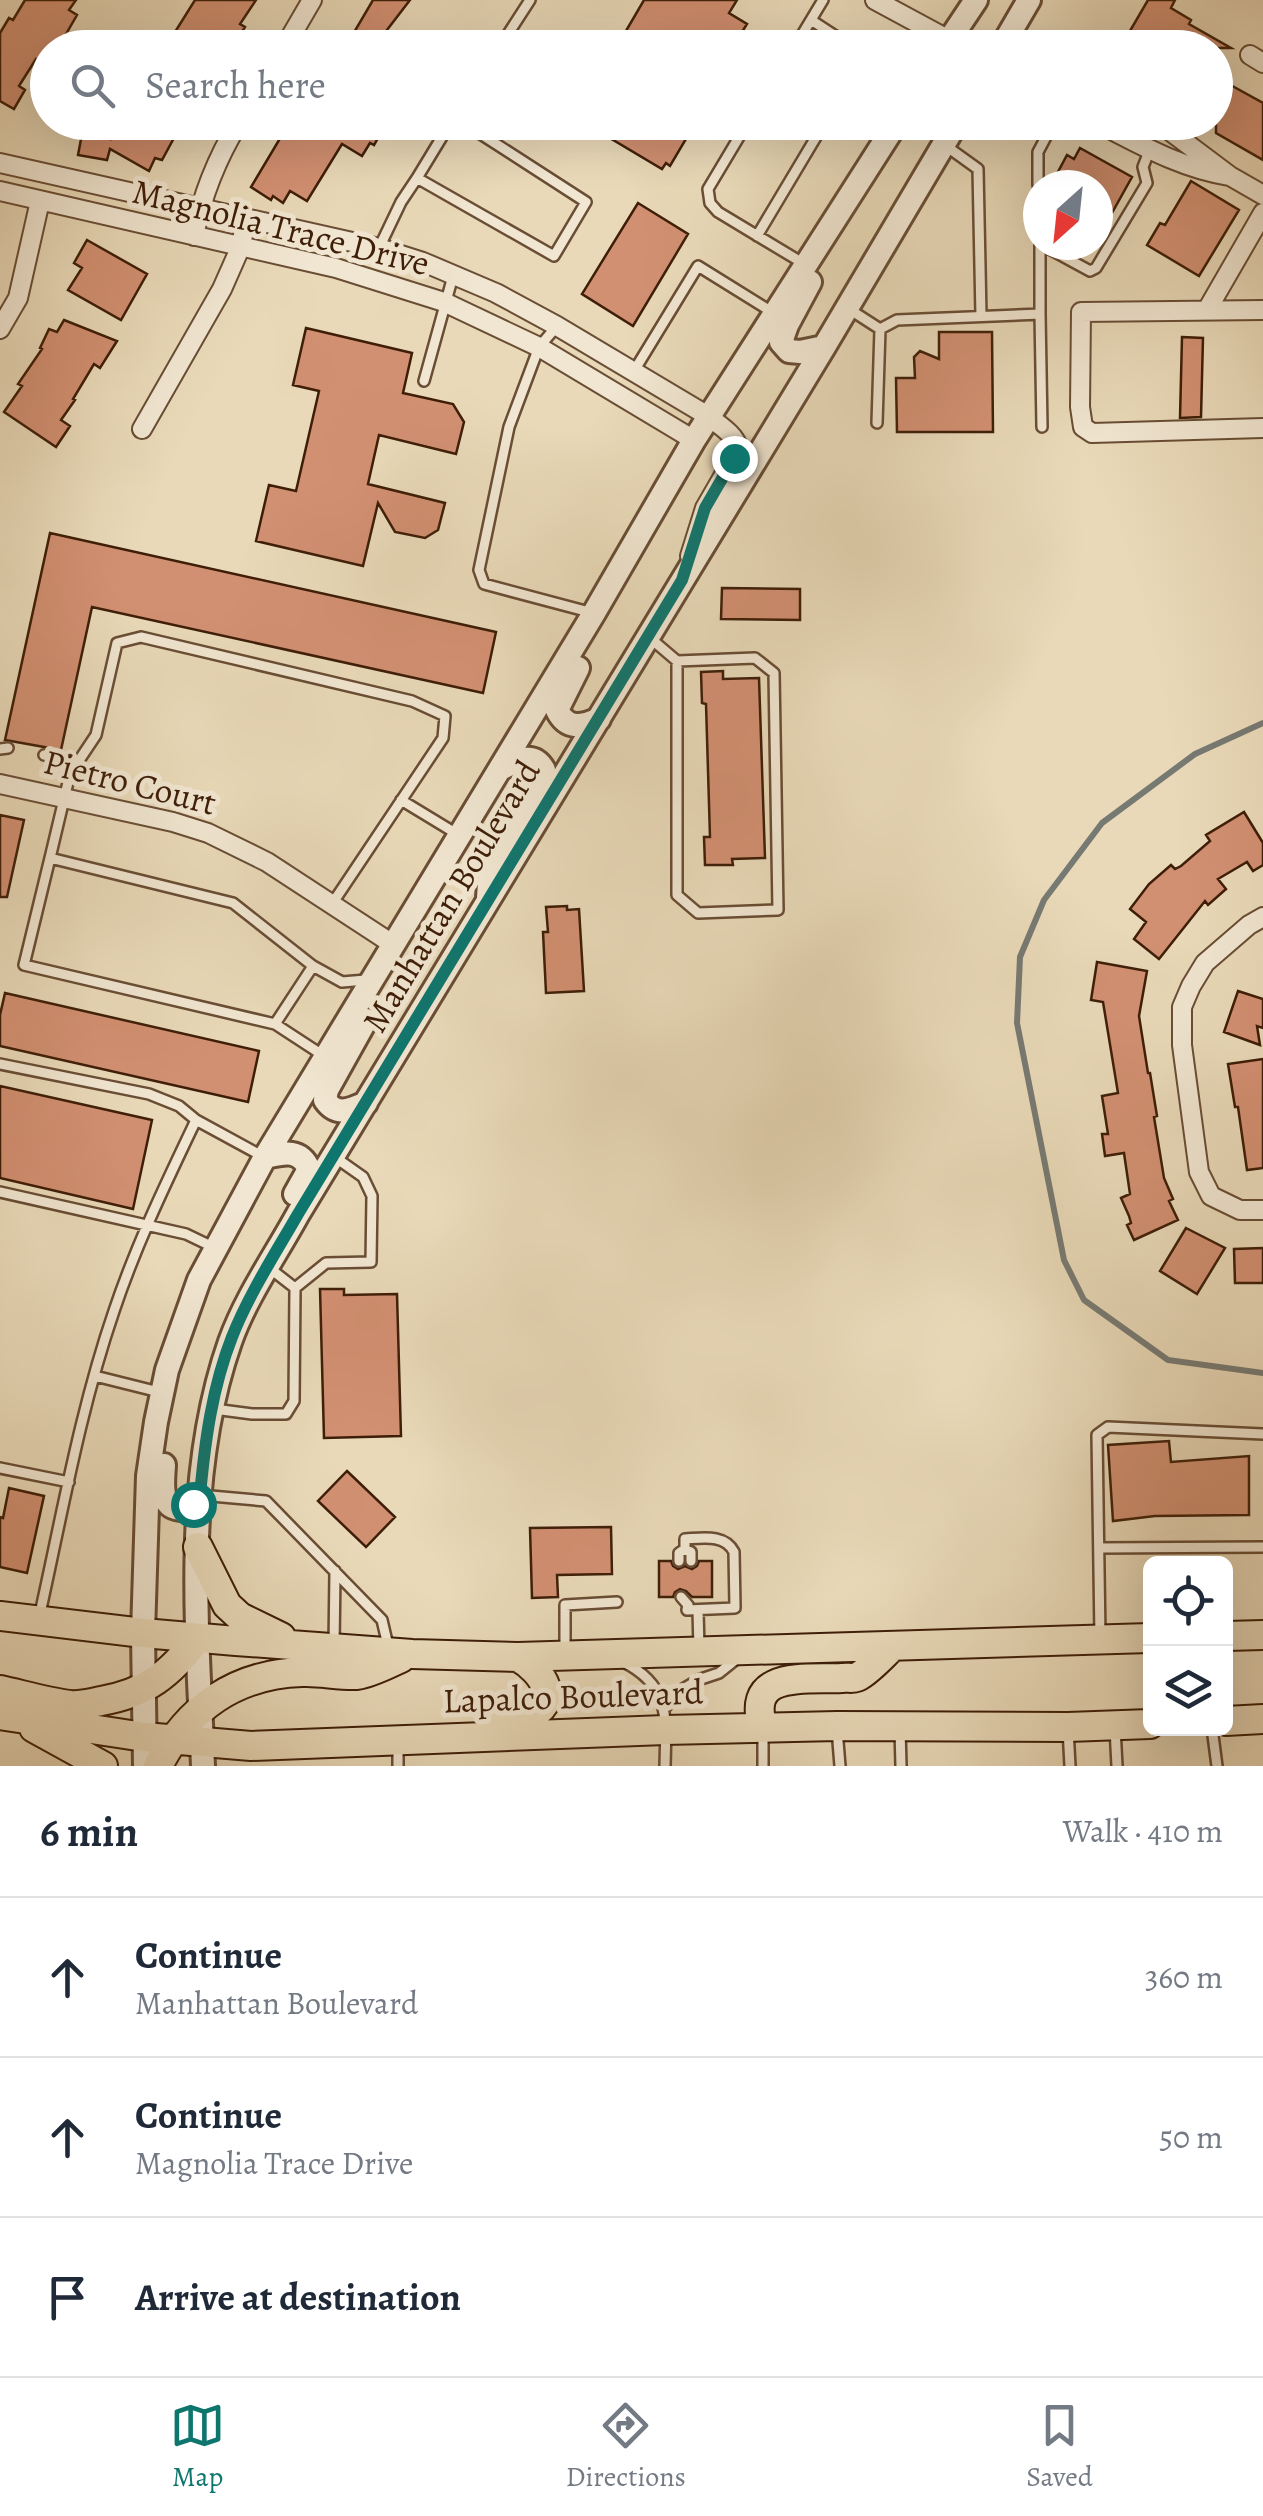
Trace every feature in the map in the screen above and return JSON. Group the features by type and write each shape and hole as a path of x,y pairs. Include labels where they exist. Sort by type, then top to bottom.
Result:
{"main road":[{"path":"198,1547 227,1605 240,1617 300,1646"},
{"name":"Lapalco Boulevard","path":"0,1616 198,1638 401,1654 518,1657 1143,1638"},
{"path":"1233,1636 1263,1635"},
{"path":"3,1713 74,1706 143,1688 164,1677 198,1638"},
{"path":"763,1728 759,1702 765,1690 779,1681 858,1677 893,1646"},
{"path":"158,1766 158,1738 248,1681 304,1672 359,1674 401,1654"},
{"path":"391,1749 420,1721 518,1719 531,1715 548,1694 539,1672 518,1657"},
{"name":"Lapalco Boulevard","path":"3,1713 158,1738 203,1754 250,1746 391,1749 665,1719 763,1728 1143,1724"},
{"path":"3,1713 103,1766"},
{"path":"1233,1721 1263,1720"},
{"path":"252,1766 287,1746"}],"street":[{"path":"294,30 312,0"},
{"path":"875,0 927,30"},
{"path":"961,30 976,0"},
{"path":"1014,30 1030,0"},
{"path":"194,236 218,157 228,140"},
{"name":"Manhattan Boulevard","path":"145,1766 158,1738 143,1688 148,1476 162,1392 199,1280 264,1157 594,613 708,416 887,140"},
{"name":"Manhattan Boulevard","path":"203,1754 198,1547 206,1430 231,1339 246,1304 913,196 929,140"},
{"path":"1132,140 1205,172 1230,176"},
{"path":"1144,140 1144,146"},
{"path":"1192,140 1230,176 1263,195"},
{"name":"Magnolia Trace Drive","path":"0,163 379,248 454,274 558,326 708,416 729,432 739,449 705,508 682,580"},
{"name":"Magnolia Trace Drive","path":"0,190 336,268 444,302 538,347 694,440"},
{"path":"824,347 789,351 781,342 856,190"},
{"path":"0,329 18,298 40,201"},
{"path":"1207,310 1263,213"},
{"path":"142,429 222,289 241,246 246,218"},
{"path":"1263,310 1081,312 1080,407 1083,428 1092,432 1263,428"},
{"path":"594,613 594,638 557,710 566,723 575,726 599,719"},
{"path":"487,906 490,868 544,770 540,763 525,758 499,770"},
{"name":"Pietro Court","path":"0,784 208,833 267,862 394,945"},
{"path":"1263,917 1248,925 1205,964 1191,986 1182,1007 1182,1045 1200,1172 1212,1196 1240,1210 1263,1210"},
{"path":"366,1103 346,1112 335,1110 325,1100 376,1002 374,979"},
{"path":"246,1304 246,1277 309,1169 301,1156 294,1153 264,1157"},
{"path":"156,1422 164,1461 163,1492 168,1504 186,1510 200,1495"}],"lane":[{"path":"511,30 530,0"},
{"path":"805,30 824,0"},
{"path":"811,20 826,30"},
{"path":"379,248 401,202 440,140"},
{"path":"416,178 554,256 586,202 490,140"},
{"path":"737,140 708,189 710,203 718,212 806,265"},
{"path":"757,236 814,140"},
{"path":"948,140 978,169 980,316"},
{"path":"1038,170 1038,152 1044,140"},
{"path":"1113,240 1147,183 1144,146"},
{"path":"1040,260 1042,427"},
{"path":"1070,260 1090,270 1101,260"},
{"path":"634,372 698,266 774,313"},
{"path":"424,381 454,274"},
{"path":"847,308 880,329"},
{"path":"880,329 897,320 1040,314"},
{"path":"558,326 538,347 510,428 479,570 484,584 594,613"},
{"path":"877,423 880,329"},
{"path":"648,636 676,662 755,658 774,673 778,910 698,913 677,895 676,662"},
{"path":"326,1058 275,1024 24,965 63,798 70,774 96,735 117,643 141,637 412,700 446,716 443,738 332,904"},
{"path":"44,754 78,762"},
{"path":"401,800 460,835"},
{"path":"50,858 233,904 313,966 342,982 374,979"},
{"path":"275,1024 313,966"},
{"path":"0,1064 149,1094 179,1106 196,1120 264,1157"},
{"path":"38,1621 113,1314 146,1225 196,1120"},
{"path":"295,1288 326,1263 370,1262 372,1196 363,1177 334,1156"},
{"path":"0,1192 186,1234 215,1248"},
{"path":"268,1267 295,1288"},
{"path":"211,1409 286,1414 294,1401 295,1288"},
{"path":"95,1376 162,1392"},
{"path":"1100,1640 1098,1434 1108,1427 1263,1434"},
{"path":"0,1468 69,1482"},
{"path":"200,1495 266,1500 382,1620 401,1654"},
{"path":"685,1548 685,1539 716,1539 729,1544 734,1552 735,1608 690,1602 699,1652"},
{"path":"1098,1548 1263,1547"},
{"path":"685,1548 691,1552 691,1561"},
{"path":"678,1561 685,1548"},
{"path":"334,1648 335,1571"},
{"path":"565,1656 565,1605 617,1602"},
{"path":"665,1719 678,1692 719,1674 747,1650"},
{"path":"607,1654 638,1669 654,1684 665,1719 665,1766"},
{"path":"1115,1725 1117,1766"},
{"path":"837,1726 840,1766"},
{"path":"900,1726 900,1766"},
{"path":"1068,1727 1070,1766"},
{"path":"763,1728 763,1766"},
{"path":"1213,1736 1217,1766"}],"building":[{"path":"25,0 76,0 69,10 77,15 68,30 30,30 30,69 19,86 25,90 14,109 0,101 0,33 9,18 13,20"},
{"path":"195,0 256,0 240,24 245,27 243,30 176,30"},
{"path":"373,0 410,0 387,30 355,30"},
{"path":"644,0 737,0 729,13 747,24 743,30 626,30"},
{"path":"1148,0 1175,0 1171,8 1200,30 1130,30"},
{"path":"1233,86 1263,103 1263,160 1228,140 1233,140"},
{"path":"81,140 173,140 162,160 155,158 149,171 110,149 107,160 78,155"},
{"path":"279,140 377,140 362,156 342,144 307,201 290,191 283,203 273,196 271,200 251,187"},
{"path":"613,140 685,140 670,166 666,163 662,169"},
{"path":"1080,148 1132,177 1113,211 1113,170 1059,170 1067,155 1074,159"},
{"path":"1191,181 1239,210 1199,276 1147,245 1160,223 1165,225"},
{"path":"638,203 688,234 633,326 582,294"},
{"path":"87,240 147,274 121,320 68,290 82,268 74,263"},
{"path":"64,320 117,341 100,368 94,364 73,399 61,420 70,426 56,447 4,412 22,386 18,384 42,349 49,329 57,332"},
{"path":"306,328 412,353 403,393 453,404 464,422 456,454 379,435 368,484 445,503 438,530 425,538 395,532 378,503 363,566 256,541 269,485 296,491 319,391 293,385"},
{"path":"939,332 992,332 993,432 897,432 896,378 915,378 914,357 920,351 939,359"},
{"path":"1182,337 1203,338 1201,417 1180,418"},
{"path":"50,533 496,632 483,693 92,607 61,750 5,740"},
{"path":"722,588 800,589 800,620 721,619"},
{"path":"723,671 723,679 759,678 765,858 732,859 733,865 705,865 704,837 710,837 706,704 702,703 701,672"},
{"path":"1244,812 1263,843 1263,865 1253,871 1247,862 1218,879 1226,889 1208,905 1205,901 1159,959 1134,939 1146,922 1130,909 1149,884 1171,865 1175,869 1181,866 1210,841 1206,835"},
{"path":"0,815 24,820 7,897 0,897"},
{"path":"567,906 567,910 579,909 584,991 546,993 546,907"},
{"path":"1097,962 1147,971 1139,1016 1164,1178 1178,1220 1134,1240 1121,1198 1130,1194 1124,1153 1105,1156 1102,1134 1108,1134 1102,1096 1118,1093 1103,1002 1091,1000"},
{"path":"1238,991 1263,999 1263,1028 1257,1026 1260,1045 1224,1032"},
{"path":"5,993 259,1051 248,1102 0,1046"},
{"path":"1263,1059 1263,1168 1247,1170 1228,1064"},
{"path":"0,1086 152,1120 133,1209 0,1178"},
{"path":"1186,1228 1225,1248 1197,1294 1160,1271"},
{"path":"1263,1248 1263,1283 1235,1283 1234,1249"},
{"path":"320,1289 344,1289 344,1295 397,1294 401,1436 324,1438"},
{"path":"1169,1441 1171,1462 1249,1456 1249,1515 1155,1516 1113,1521 1108,1445"},
{"path":"347,1471 395,1517 366,1547 318,1501"},
{"path":"9,1488 44,1496 27,1573 0,1567 0,1517 3,1518"},
{"path":"611,1527 612,1574 557,1575 558,1597 532,1598 530,1528"},
{"path":"659,1561 671,1561 678,1569 692,1569 699,1561 712,1561 712,1597 692,1597 680,1589 673,1597 659,1597"}],"waterway":[{"path":"1263,723 1195,754 1102,823 1044,900 1020,957 1017,1023 1064,1260 1084,1300 1168,1360 1263,1373"}],"route":[{"path":"193,1504 200,1495 206,1430 216,1389 246,1304 682,580 705,508 734,458"}]}
